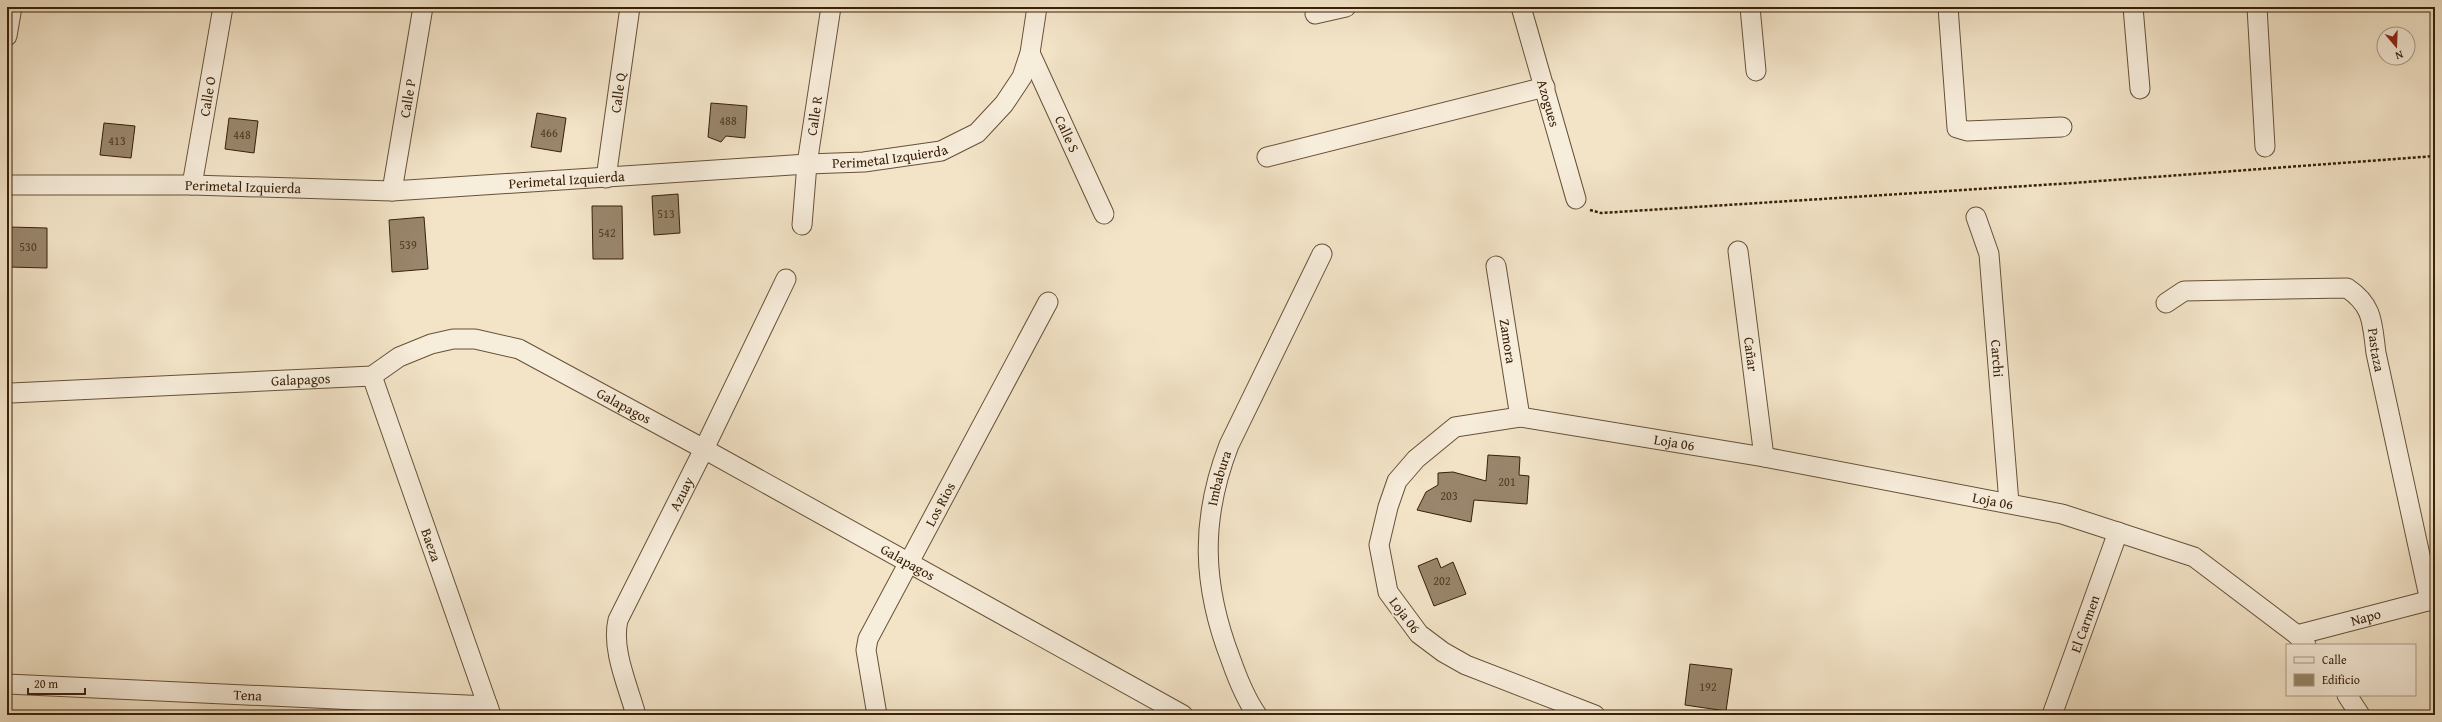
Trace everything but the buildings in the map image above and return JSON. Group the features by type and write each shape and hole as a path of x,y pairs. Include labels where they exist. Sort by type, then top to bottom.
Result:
{"street":[{"path":"7,36 12,7"},
{"name":"Calle O","path":"192,185 223,7"},
{"name":"Calle P","path":"392,191 423,7"},
{"name":"Calle Q","path":"606,178 630,7"},
{"name":"Calle R","path":"802,225 807,164 831,7"},
{"name":"Perimetal Izquierda","path":"7,185 192,185 392,191 807,164 864,162 941,151 977,133 1004,104 1022,77 1030,53 1037,7"},
{"path":"1315,14 1346,7"},
{"name":"Azogues","path":"1521,7 1545,86 1576,199"},
{"path":"1750,7 1756,71"},
{"path":"1948,7 1957,128 1967,131 2062,127"},
{"path":"2133,7 2140,89"},
{"path":"2257,7 2265,147"},
{"name":"Calle S","path":"1030,53 1104,214"},
{"path":"1267,157 1545,86"},
{"name":"Carchi","path":"1976,217 1989,254 2009,503"},
{"name":"Cañar","path":"1738,251 1764,457"},
{"name":"Imbabura","path":"1257,715 1248,702 1236,673 1213,607 1207,536 1219,472 1229,445 1322,254"},
{"name":"Zamora","path":"1496,266 1520,417"},
{"name":"Azuay","path":"636,715 616,638 618,620 704,449 786,279"},
{"name":"Pastaza","path":"2166,303 2184,291 2347,288 2358,295 2366,304 2371,316 2376,353 2433,600"},
{"name":"Los Rios","path":"877,715 866,650 868,638 907,562 1048,302"},
{"name":"Galapagos","path":"11,393 372,376 399,357 431,344 453,339 475,339 519,349 704,449 1183,715"},
{"name":"Baeza","path":"372,376 490,711"},
{"name":"Loja 06","path":"1595,715 1466,665 1443,652 1419,634 1388,592 1379,545 1388,507 1397,481 1416,459 1455,427 1520,417 1764,457 2062,514 2194,557 2301,640"},
{"name":"El Carmen","path":"2052,715 2118,532"},
{"name":"Napo","path":"2301,640 2433,600"},
{"name":"Tena","path":"7,684 490,711"},
{"path":"2348,696 2360,715"}],"path":[{"path":"1576,199 1586,209 1601,213 2073,183 2435,156"}]}
